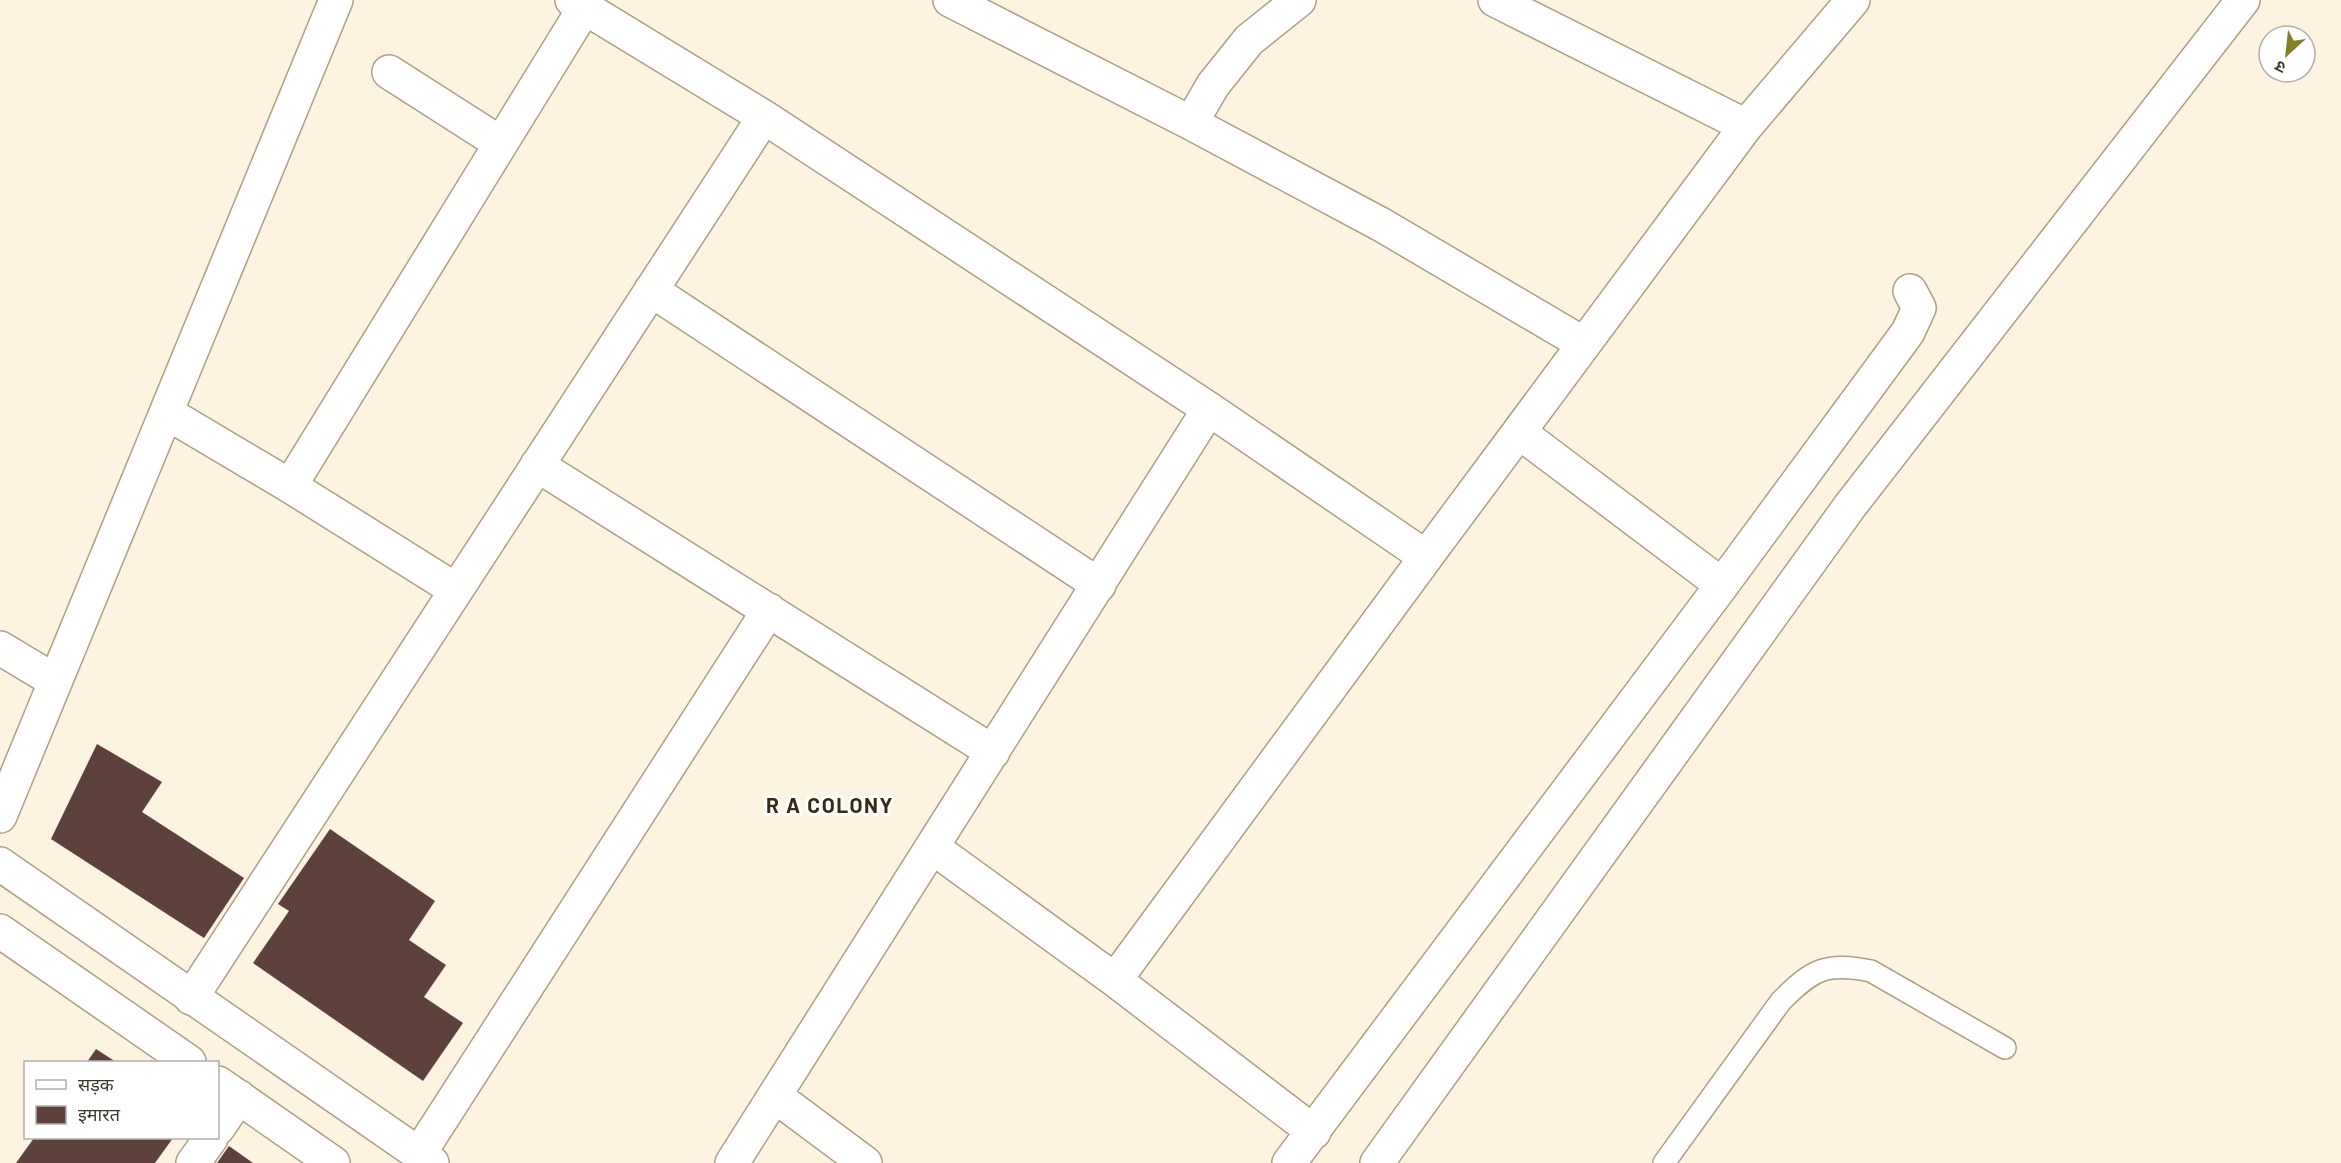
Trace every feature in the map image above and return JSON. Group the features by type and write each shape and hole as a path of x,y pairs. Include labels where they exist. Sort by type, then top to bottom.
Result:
{"street":[{"path":"0,816 336,0"},
{"path":"950,0 1191,123 1382,225 1584,344"},
{"path":"1191,123 1213,85 1249,40 1299,0"},
{"path":"1496,0 1746,126"},
{"path":"1115,980 1746,126 1853,0"},
{"path":"1377,1163 1850,506 2243,0"},
{"path":"290,486 500,143 579,4 764,117 1209,410 1426,557"},
{"path":"389,72 500,143"},
{"path":"191,998 764,117"},
{"path":"651,290 1099,585"},
{"path":"1289,1163 1722,585 1908,332 1919,308 1910,291"},
{"path":"732,1163 1209,410"},
{"path":"167,413 290,486 456,590"},
{"path":"1519,432 1722,585"},
{"path":"537,465 993,752"},
{"path":"0,864 426,1159 769,609"},
{"path":"0,648 56,681"},
{"path":"932,847 1115,980 1314,1132"},
{"path":"0,931 188,1061"},
{"path":"219,1124 228,1090 333,1163"},
{"path":"775,1096 865,1163"},
{"path":"193,1163 210,1139"}],"lane":[{"path":"1664,1163 1781,1001 1803,978 1824,969 1846,966 1871,971 2005,1048"}],"building":[{"path":"97,744 162,782 142,812 244,878 204,938 51,839"},
{"path":"330,829 435,901 409,940 446,965 424,997 463,1023 423,1081 253,963 289,911 278,904"},
{"path":"96,1049 114,1061 88,1061"},
{"path":"33,1139 172,1139 155,1163 16,1163"},
{"path":"229,1146 253,1163 217,1163"}],"district":[{"name":"R A COLONY","path":"830,804"}]}
